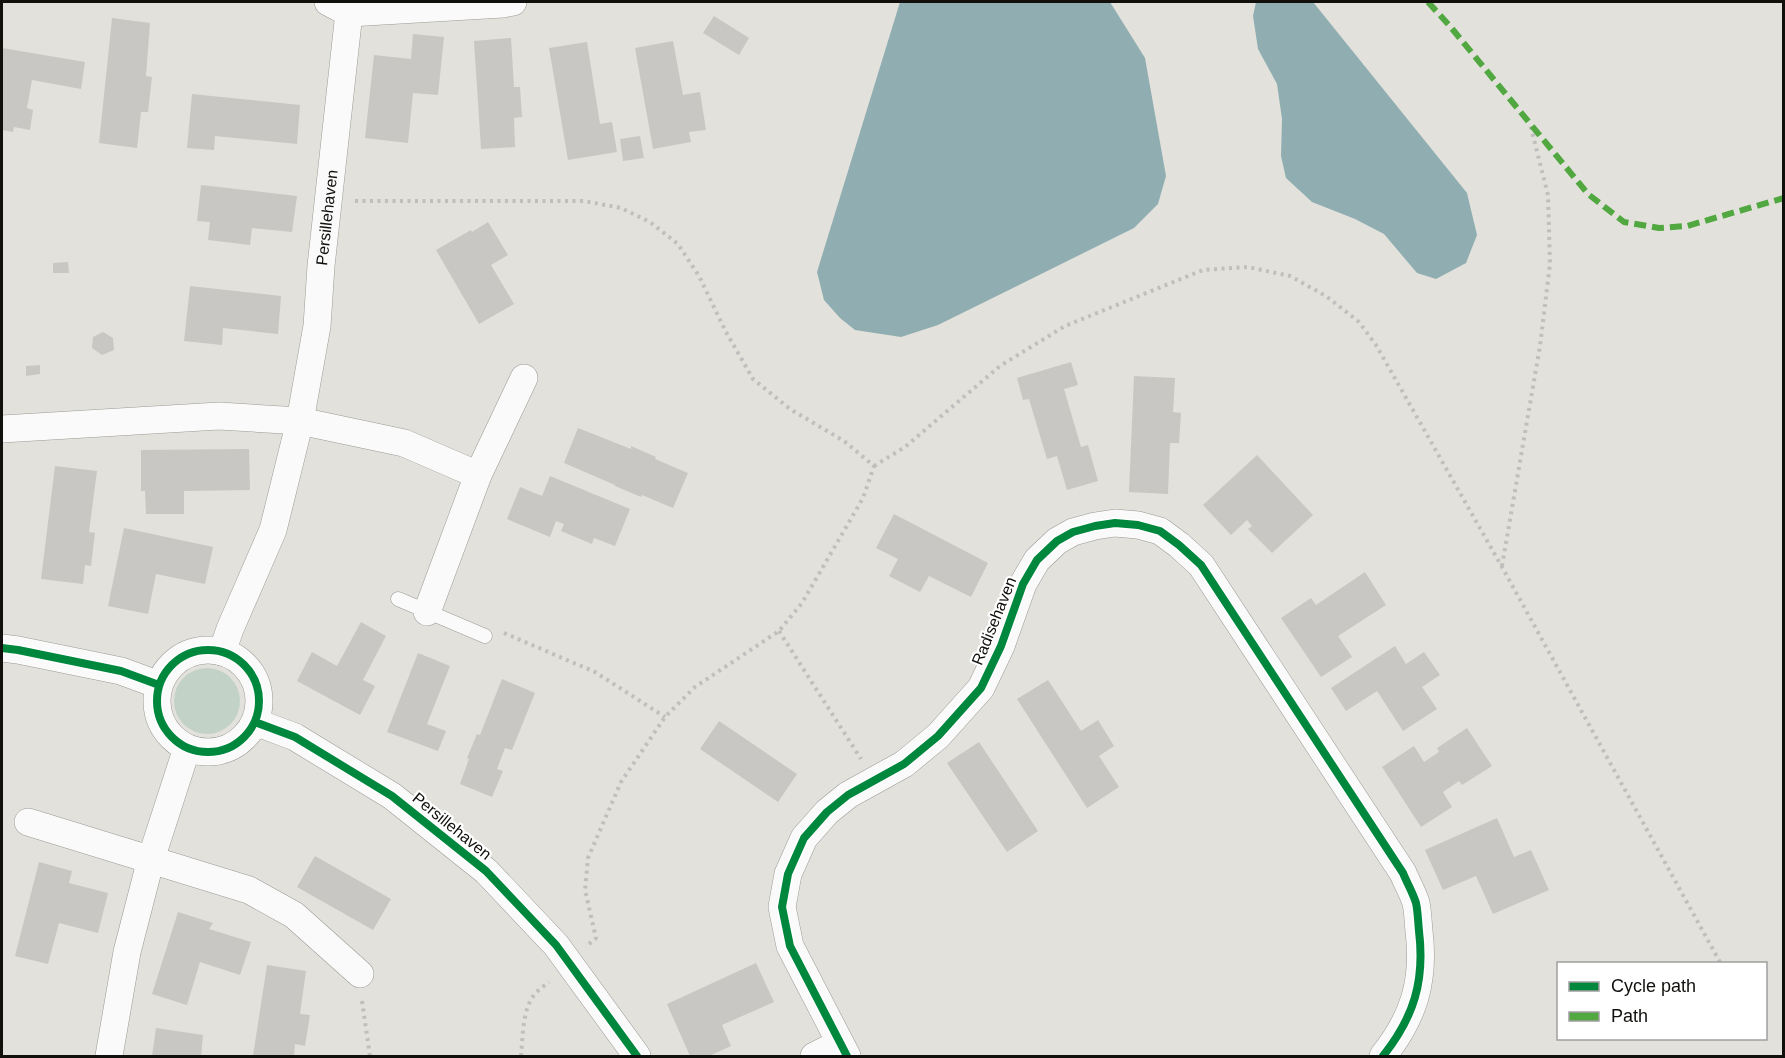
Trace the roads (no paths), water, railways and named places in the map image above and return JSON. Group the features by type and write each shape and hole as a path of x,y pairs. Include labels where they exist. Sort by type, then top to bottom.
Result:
{"street":[{"name":"Persillehaven","path":"222,652 273,530 300,421 317,326 328,201 338,7 447,8 513,2"},
{"path":"427,612 478,475 524,378"},
{"path":"2,429 219,416 300,421 404,443 478,475"},
{"name":"Radisehaven","path":"814,1056 843,1050 790,946 782,908 788,874 804,838 827,812 848,795 904,764 938,736 981,688 1001,646 1023,584 1036,560 1057,541 1073,532 1115,523 1138,525 1160,531 1201,565 1403,873 1416,904 1420,976 1413,1007 1396,1040 1383,1056"},
{"path":"2,648 121,671 159,685"},
{"path":"200,650 222,652 244,664 252,674 260,698 259,710 248,734 238,743 214,752 201,752 177,742 161,722 157,697 159,685 164,675 179,659 200,650"},
{"name":"Persillehaven","path":"255,722 295,737 392,796 486,871 556,945 637,1056"},
{"path":"109,1056 127,952 151,859 188,748"},
{"path":"28,822 249,890 294,915 360,974"}],"lane":[{"path":"398,599 485,636"}],"water":[{"path":"900,2 1110,2 1145,58 1166,176 1158,204 1134,228 938,325 901,337 855,330 840,318 824,300 817,272"},
{"path":"1256,2 1313,2 1467,193 1477,235 1466,263 1436,279 1417,273 1384,234 1355,219 1312,202 1286,178 1281,156 1282,119 1277,84 1258,49 1253,16"}]}
